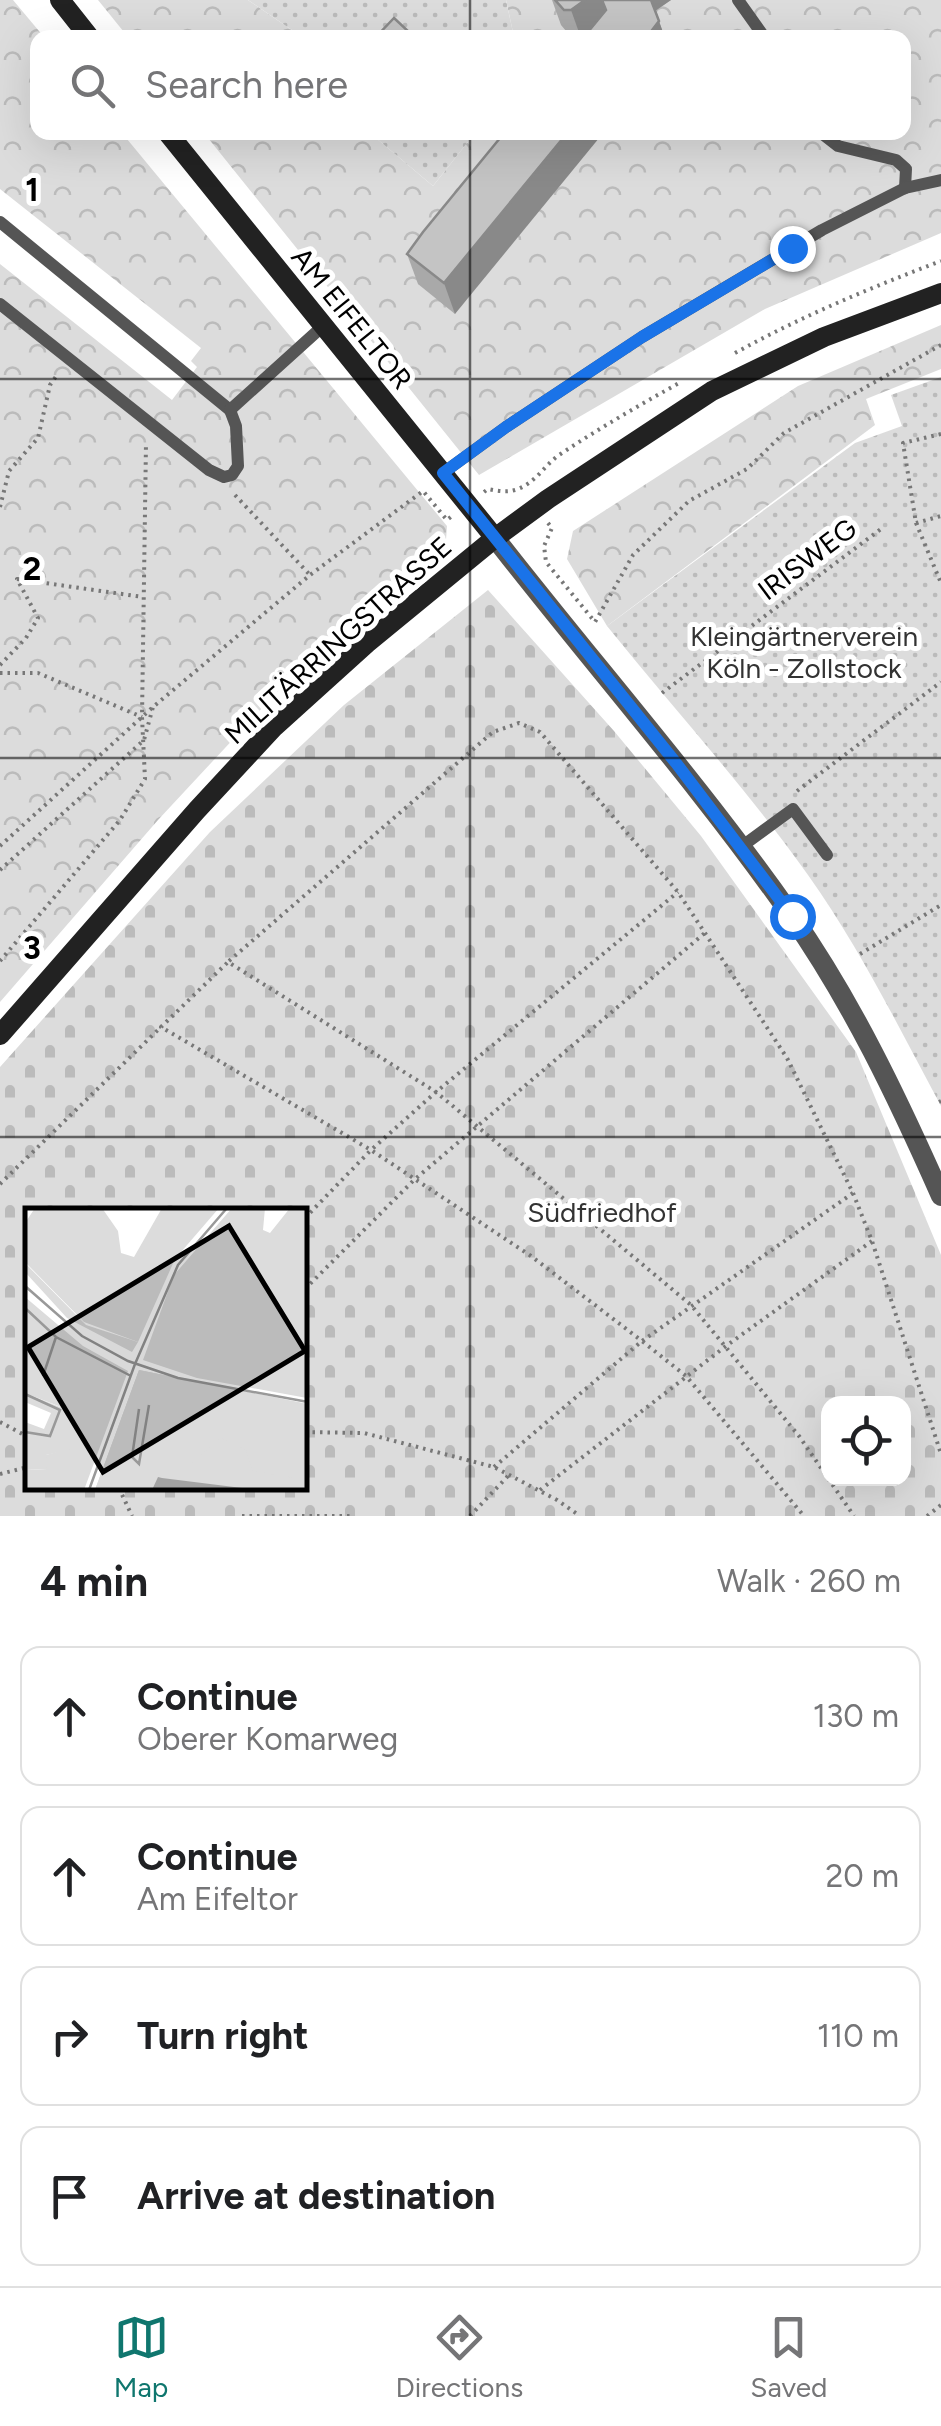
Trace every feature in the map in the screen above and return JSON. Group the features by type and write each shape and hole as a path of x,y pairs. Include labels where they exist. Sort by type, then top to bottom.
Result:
{"main road":[{"path":"60,0 84,30"},
{"name":"AM EIFELTOR","path":"173,140 496,538"},
{"name":"MILITÄRRINGSTRASSE","path":"0,1034 274,727 367,643 496,538 712,391 824,337 941,293"}],"street":[{"path":"496,538 792,916 830,974 899,1100 941,1196"}],"lane":[{"path":"738,0 759,30"},
{"path":"830,140 838,146 896,160 906,169 905,188"},
{"path":"443,473 642,337 822,230 905,188 941,180"},
{"path":"0,222 230,410 236,426 238,466 232,475 224,477 208,470 0,304"},
{"path":"230,410 323,326"},
{"path":"741,847 792,809 827,855"}],"path":[{"path":"468,505 488,489 519,489 552,528 544,546 546,562 595,622 633,555 690,501 747,469 784,433 941,345"},
{"path":"0,507 8,471 38,438 50,385 70,360"},
{"path":"0,961 120,820 146,779 142,718 144,455 148,423"},
{"path":"941,434 903,444 916,523 941,582"},
{"path":"224,477 239,502 310,575"},
{"path":"0,846 153,708 310,575 422,490"},
{"path":"916,523 941,516"},
{"name":"IRISWEG","path":"662,693 881,528"},
{"path":"0,665 26,638 38,618 17,579 143,596"},
{"path":"0,674 38,674 142,718"},
{"path":"793,794 941,682"},
{"path":"0,870 144,740 153,708"},
{"path":"0,1184 228,962 493,732 519,723 540,732 678,892 786,1058 853,1193 872,1241 941,1454"},
{"path":"308,1215 371,1150 436,1092 678,892"},
{"path":"860,954 941,905"},
{"path":"308,1287 414,1180 706,932"},
{"path":"228,962 436,1092 690,1306 800,1436 854,1516"},
{"path":"161,1027 371,1150 531,1256 686,1376 804,1516"},
{"path":"494,1467 642,1342 853,1193"},
{"path":"540,1490 726,1346 872,1241"},
{"path":"0,1422 25,1436"},
{"path":"308,1432 364,1433 494,1467 580,1516"},
{"path":"0,1474 25,1469"},
{"path":"470,1516 509,1474"},
{"path":"120,1491 132,1516"},
{"path":"926,1516 941,1505"},
{"path":"242,1516 352,1516"}],"green space":[{"path":"0,0 13,0 38,30 30,30 30,140 128,140 447,526 446,540 435,555 291,677 158,820 0,1002 0,264 172,400 197,367 191,361 201,348 0,189"},
{"path":"98,0 248,0 292,30 122,30"},
{"path":"248,0 506,0 512,30 292,30"},
{"path":"506,0 941,0 941,233 765,309 479,475 210,140 378,140 433,186 469,140 911,140 911,30 512,30"},
{"path":"378,140 469,140 433,186"},
{"path":"941,325 941,369 866,399 875,425 607,626 567,559 573,531 798,386"},
{"name":"Kleingärtnerverein Köln - Zollstock","path":"941,377 941,1106 862,960 808,875 607,626 855,443 902,426 891,395"},
{"name":"Südfriedhof","path":"488,590 701,836 856,1052 941,1255 941,1516 0,1516 0,1067 210,832 344,705"}],"building":[{"path":"555,0 585,0 571,10 564,10"},
{"path":"602,0 651,0 659,21 652,30 590,30 606,10"},
{"path":"394,18 407,30 383,30"},
{"path":"498,140 561,140 444,283 407,254"}],"route":[{"path":"792,248 642,337 443,473 676,763 792,916"}]}
